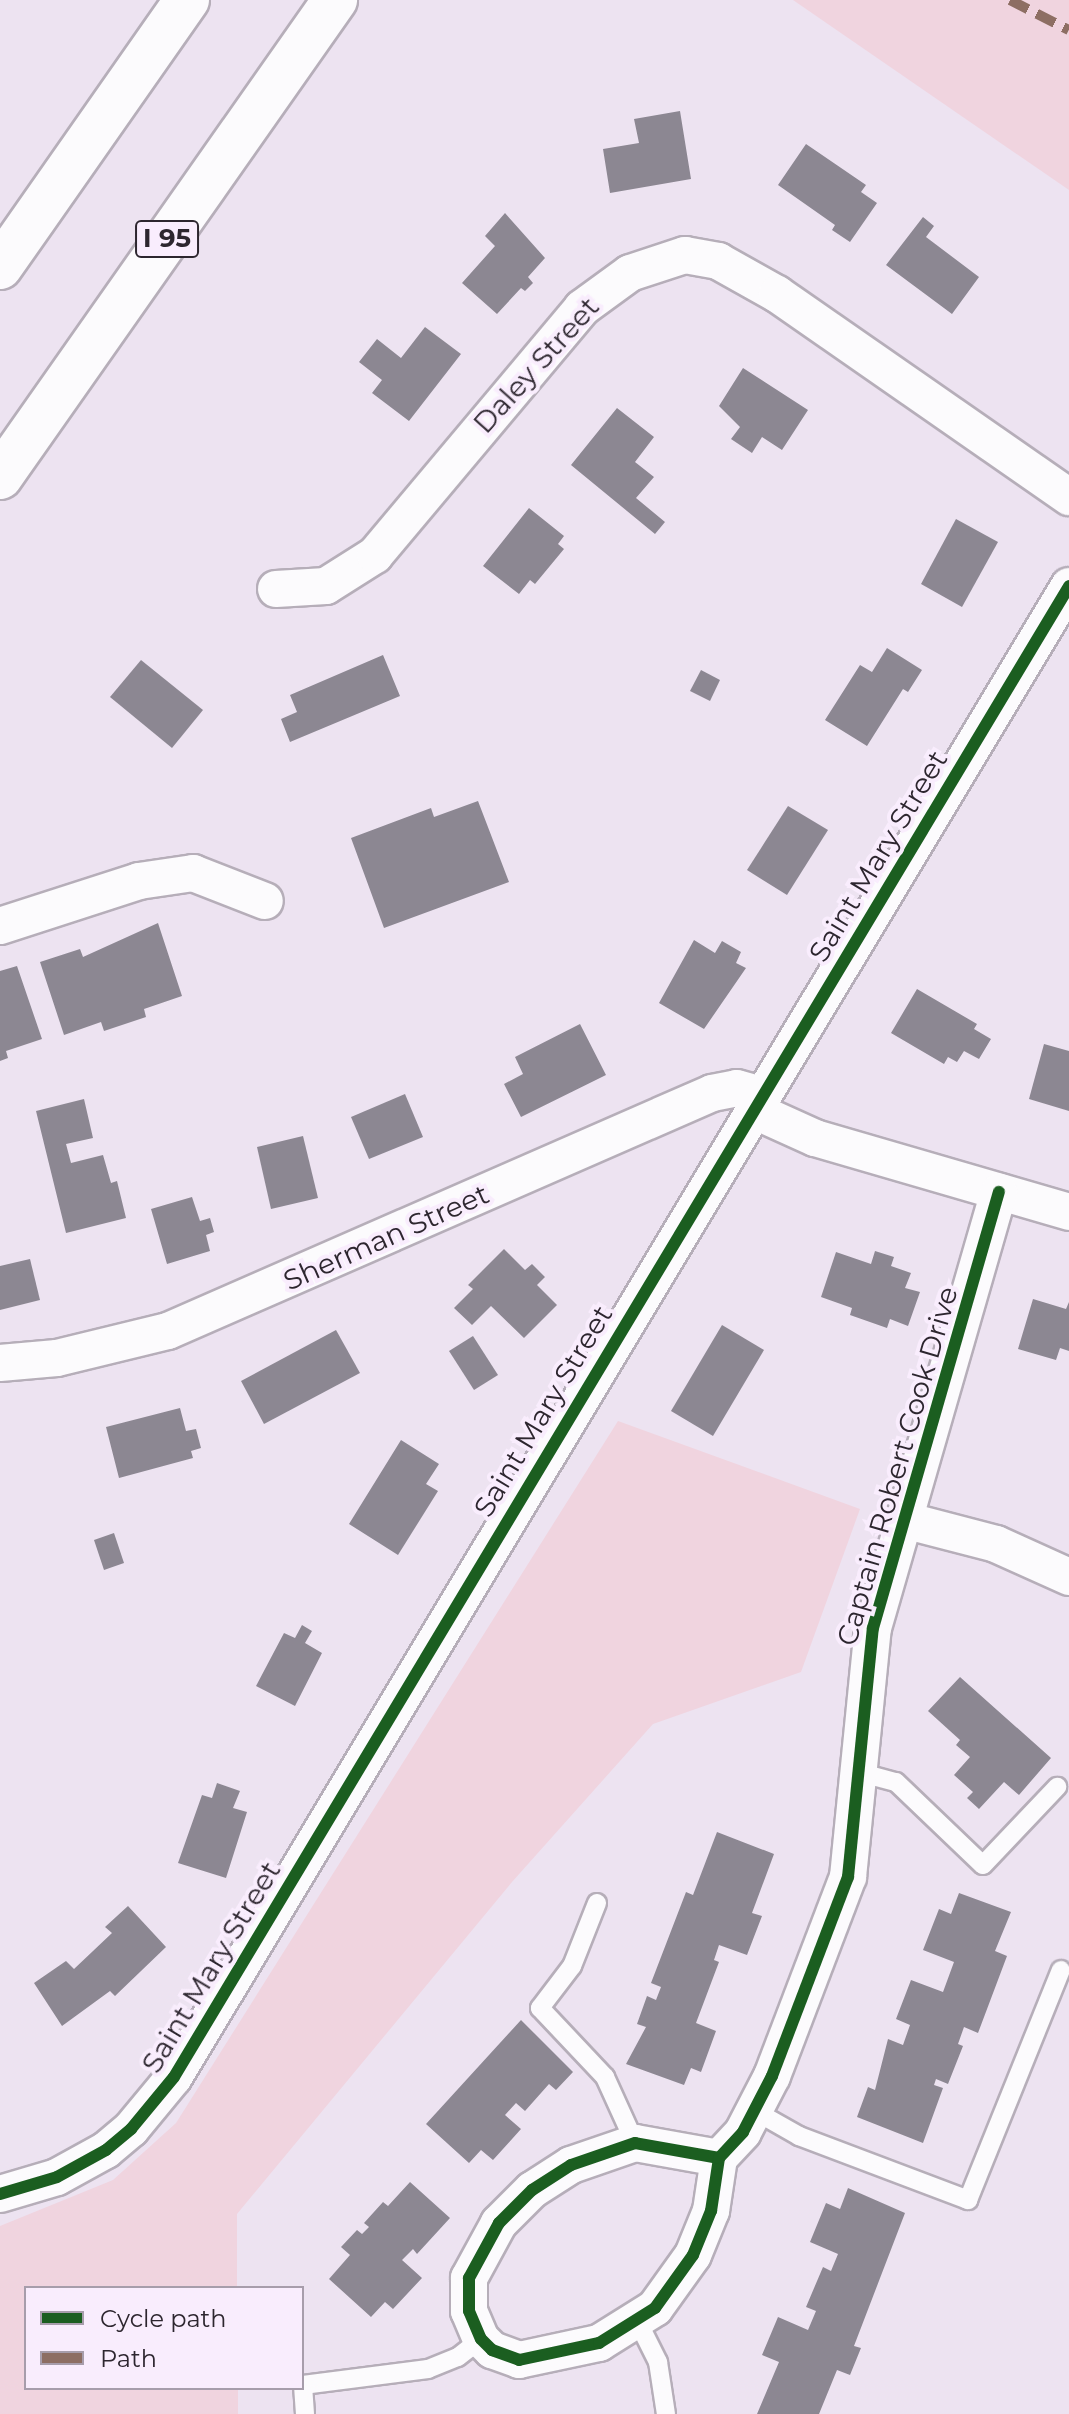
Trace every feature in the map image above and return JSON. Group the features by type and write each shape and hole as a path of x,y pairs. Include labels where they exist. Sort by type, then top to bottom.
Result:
{"highway":[{"path":"0,267 187,0"},
{"name":"I 95","path":"0,477 335,0"}],"street":[{"name":"Daley Street","path":"276,589 326,586 375,555 582,308 630,273 685,255 718,261 777,294 1069,497"},
{"name":"Saint Mary Street","path":"0,2194 57,2177 106,2150 131,2129 174,2077 1069,586"},
{"path":"0,926 139,881 193,873 265,901"},
{"name":"Sherman Street","path":"0,1363 57,1358 168,1331 712,1093 737,1088 804,1135 1069,1212"},
{"name":"Captain Robert Cook Drive","path":"481,2339 505,2357 537,2359 599,2343 638,2322 670,2292 693,2255 711,2211 719,2158 755,2111 839,1906 853,1850 867,1658 999,1192"},
{"path":"904,1520 996,1544 1069,1577"},
{"path":"481,2339 469,2311 469,2278 499,2223 551,2177 597,2154 635,2143 719,2158"}],"lane":[{"path":"858,1772 878,1773 896,1782 983,1865 1057,1787"},
{"path":"597,1903 572,1966 540,2008 605,2077 635,2143"},
{"path":"755,2111 799,2136 968,2200 1061,1970"},
{"path":"638,2322 658,2362 666,2414"},
{"path":"304,2385 428,2369 458,2357 481,2339"},
{"path":"303,2390 305,2414"}],"shaded area":[{"path":"793,0 1069,0 1069,190"},
{"path":"618,1421 860,1509 801,1672 653,1724 512,1882 237,2214 237,2286 24,2286 24,2390 238,2390 238,2414 0,2414 0,2226 113,2180 176,2123"}],"building":[{"path":"680,111 691,179 610,193 603,149 639,143 634,119"},
{"path":"806,144 866,185 861,192 877,203 850,242 832,230 835,225 778,185"},
{"path":"505,213 545,258 528,277 533,283 525,291 521,288 497,314 462,283 495,246 485,236"},
{"path":"923,217 934,226 926,237 979,277 952,314 886,265"},
{"path":"425,327 461,354 409,421 372,393 382,380 359,362 377,339 401,358"},
{"path":"743,368 808,410 782,450 762,437 752,453 731,439 740,427 719,406"},
{"path":"617,408 654,437 635,462 654,477 636,498 665,522 655,534 571,465"},
{"path":"529,508 564,536 558,544 564,549 535,584 530,580 519,594 483,566"},
{"path":"956,519 998,542 962,607 921,584"},
{"path":"887,648 922,670 908,692 903,689 867,746 825,720 860,665 872,672"},
{"path":"383,655 400,696 290,742 281,719 297,712 290,695"},
{"path":"141,660 203,710 172,748 110,697"},
{"path":"701,670 720,680 710,701 690,691"},
{"path":"478,801 509,882 384,928 351,838 431,808 434,817"},
{"path":"788,806 828,830 787,895 747,870"},
{"path":"158,923 182,996 144,1009 146,1017 104,1031 101,1022 64,1035 40,962 80,949 83,957"},
{"path":"694,940 715,953 722,941 741,952 736,963 746,968 704,1029 659,1003"},
{"path":"17,966 42,1039 6,1051 8,1058 0,1061 0,971"},
{"path":"917,989 977,1024 974,1029 991,1039 979,1059 964,1051 957,1062 948,1057 944,1064 891,1033"},
{"path":"580,1024 606,1075 521,1117 504,1084 523,1074 515,1057"},
{"path":"1044,1044 1069,1051 1069,1111 1029,1099"},
{"path":"405,1094 423,1137 369,1159 351,1117"},
{"path":"84,1099 93,1138 66,1144 71,1163 103,1155 111,1183 117,1181 126,1218 66,1233 36,1111"},
{"path":"303,1136 318,1198 271,1209 257,1147"},
{"path":"192,1197 200,1221 210,1218 214,1232 206,1235 210,1251 167,1264 151,1209"},
{"path":"504,1249 525,1270 532,1264 545,1277 537,1285 557,1305 524,1338 491,1306 472,1325 454,1308 473,1289 468,1285"},
{"path":"875,1251 894,1257 891,1266 911,1273 905,1288 920,1292 908,1326 890,1319 887,1328 850,1315 852,1308 821,1297 836,1252 871,1264"},
{"path":"30,1259 40,1300 0,1310 0,1266"},
{"path":"1033,1299 1066,1309 1069,1302 1069,1351 1060,1348 1056,1360 1018,1349"},
{"path":"722,1325 764,1350 713,1436 671,1411"},
{"path":"336,1330 360,1373 264,1424 241,1381"},
{"path":"473,1336 498,1375 474,1390 449,1351"},
{"path":"180,1408 186,1431 196,1429 201,1448 191,1451 193,1458 119,1478 106,1427"},
{"path":"401,1440 439,1464 426,1484 438,1491 398,1555 349,1524"},
{"path":"114,1533 124,1563 104,1570 94,1540"},
{"path":"302,1625 312,1631 305,1643 322,1653 295,1706 256,1686 284,1633 295,1638"},
{"path":"960,1677 1051,1758 1019,1795 1004,1782 979,1809 967,1798 973,1792 954,1775 970,1757 956,1745 960,1740 928,1711"},
{"path":"217,1783 240,1791 233,1808 247,1812 226,1878 178,1863 202,1795 212,1798"},
{"path":"717,1832 774,1854 752,1913 762,1916 747,1955 719,1945 714,1960 719,1962 696,2023 716,2031 701,2072 691,2068 684,2085 626,2064 646,2027 637,2024 647,1996 656,2000 661,1987 651,1983 686,1892 693,1895"},
{"path":"959,1893 1011,1912 995,1951 1007,1956 978,2033 964,2027 958,2044 963,2046 948,2084 936,2079 934,2085 943,2088 923,2143 857,2117 868,2087 875,2090 888,2039 903,2045 910,2025 896,2019 911,1980 943,1992 954,1962 923,1950 939,1909 951,1914"},
{"path":"128,1906 166,1947 115,1996 110,1991 62,2026 34,1983 66,1961 74,1969 112,1933 105,1927"},
{"path":"521,2020 573,2072 556,2090 549,2084 525,2111 516,2103 505,2115 521,2129 493,2160 481,2150 469,2163 426,2124"},
{"path":"410,2182 450,2218 417,2254 413,2249 402,2260 422,2278 393,2309 385,2302 371,2317 329,2279 350,2255 341,2247 357,2230 362,2234 369,2227 364,2223 383,2202 388,2206"},
{"path":"848,2188 905,2213 854,2346 861,2348 850,2375 837,2370 819,2414 757,2414 779,2362 762,2355 778,2317 808,2330 816,2311 806,2307 823,2267 831,2271 838,2254 810,2242 826,2203 840,2209"}],"marked path":[{"path":"1010,0 1069,30"}],"cycle path":[{"path":"0,2194 57,2177 106,2150 131,2129 174,2077 1069,586"},
{"path":"719,2158 635,2143 571,2165 532,2190 499,2223 469,2278 469,2311 481,2339 492,2350 519,2360 599,2343 655,2308 693,2255 711,2211 719,2158 743,2132 772,2076 848,1877 873,1628 999,1192"}]}
